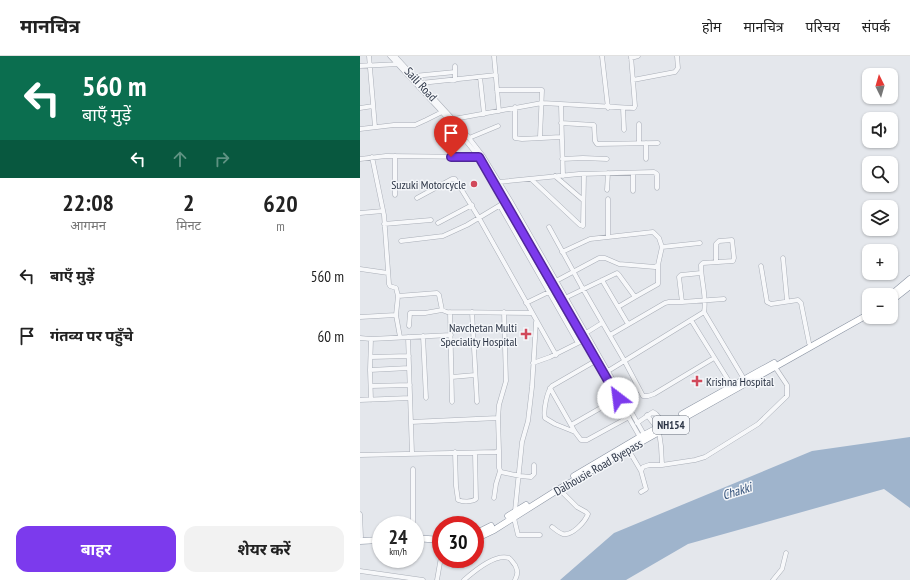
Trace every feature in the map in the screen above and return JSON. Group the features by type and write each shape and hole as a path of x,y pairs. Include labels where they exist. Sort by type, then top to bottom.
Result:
{"highway":[{"path":"898,289 910,280"},
{"path":"898,295 910,286"},
{"name":"NH154","path":"658,430 665,424 862,313"},
{"name":"Dalhousie Road Byepass","path":"484,533 628,449 643,438 862,318"},
{"name":"NH154","path":"484,530 514,515 643,438"},
{"path":"360,539 372,537"},
{"path":"360,539 372,540"}],"street":[{"path":"369,56 375,127"},
{"path":"390,56 399,64 481,156 587,339 618,398 643,438"},
{"name":"Saili Road","path":"395,56 454,119 499,182 508,201 556,281 557,288 565,298 586,333 587,339 608,371 637,423 643,438"},
{"path":"494,56 498,111"},
{"path":"602,56 608,108"},
{"path":"454,119 542,103 608,108 635,107 631,57 638,56"},
{"path":"633,80 675,72 678,68 677,56"},
{"path":"360,66 399,64"},
{"path":"455,66 455,80"},
{"path":"414,76 455,72"},
{"path":"421,83 496,75"},
{"path":"480,77 484,114"},
{"path":"497,90 542,90 540,138"},
{"path":"561,105 563,176"},
{"path":"360,108 373,106"},
{"path":"515,107 515,138 561,137"},
{"path":"623,108 624,130"},
{"path":"360,129 415,125 442,112"},
{"path":"561,123 594,126 595,141 597,144 658,143"},
{"path":"639,124 639,143"},
{"path":"469,138 498,126"},
{"path":"646,143 646,159"},
{"path":"360,159 395,156 481,156"},
{"path":"395,156 395,195"},
{"path":"372,157 383,211 390,286 396,288 398,296 396,315 400,337"},
{"path":"562,159 607,159"},
{"path":"608,173 608,190"},
{"path":"633,173 633,191"},
{"path":"499,182 584,174 657,173 657,188"},
{"path":"531,179 583,226 584,174"},
{"path":"554,176 583,200"},
{"path":"417,198 454,178 455,179 472,205 556,355"},
{"path":"608,199 608,236"},
{"path":"401,241 444,236 508,201"},
{"path":"438,223 472,205"},
{"path":"500,206 578,343"},
{"path":"360,213 383,211"},
{"path":"384,224 431,220"},
{"path":"549,227 624,360 642,395 645,397 654,394 714,358"},
{"path":"562,252 585,240 608,236 653,232 659,238 662,248 658,265 658,284 618,307"},
{"path":"716,262 716,244 719,241 732,240 734,260 731,262 702,264 701,273 705,300 704,312 744,379"},
{"path":"662,248 700,243"},
{"path":"556,281 600,258 605,258 618,263 653,267 658,265"},
{"path":"783,258 788,300"},
{"path":"618,263 617,273 635,297"},
{"path":"762,266 763,285 767,302 770,304 788,300 798,300 801,303 809,343"},
{"path":"360,269 388,273"},
{"path":"565,298 617,273"},
{"path":"682,302 679,277 681,275 701,273"},
{"path":"602,280 628,324"},
{"path":"526,303 548,291 557,288"},
{"path":"398,296 438,293 442,310"},
{"path":"610,336 667,302 724,299"},
{"path":"409,326 410,313 424,313 442,310 447,312 532,313"},
{"path":"450,312 452,402"},
{"path":"472,312 477,402"},
{"path":"494,498 500,472 499,405 506,381 504,312"},
{"path":"608,371 704,312"},
{"path":"360,317 396,315"},
{"path":"536,320 534,363 529,410 522,442 520,476 514,515 518,535 540,535"},
{"path":"691,320 732,386"},
{"path":"586,333 602,323"},
{"path":"360,338 451,334"},
{"path":"424,336 426,398"},
{"path":"408,337 412,453"},
{"path":"371,338 371,400"},
{"path":"534,363 556,355 587,339"},
{"path":"371,357 409,356"},
{"path":"575,432 555,424 546,418 544,413 550,388 597,360"},
{"path":"641,471 645,466 662,465 705,458 758,424 787,396 787,385 775,367"},
{"path":"370,370 409,368"},
{"path":"452,377 475,375"},
{"path":"371,386 410,385"},
{"path":"550,388 581,440 587,440 629,417"},
{"path":"360,400 410,398"},
{"path":"571,425 618,398"},
{"path":"637,423 647,415 655,412 665,424"},
{"path":"647,415 658,430 662,446 662,465"},
{"path":"411,422 498,418"},
{"path":"628,449 641,471 646,489 640,492"},
{"path":"360,455 455,452 475,453 499,451"},
{"path":"455,452 458,500 462,501 473,501 476,499 475,453"},
{"path":"500,472 529,477 533,476 534,465"},
{"path":"413,469 413,516"},
{"path":"552,527 562,534 566,534 576,529 588,514 577,507 559,490"},
{"path":"360,514 360,539"},
{"path":"773,580 782,569 786,553"},
{"path":"464,580 487,563 498,558 506,558 512,560 517,571 515,580"},
{"path":"437,580 439,568"},
{"path":"360,571 423,580"}],"water":[{"name":"Chakki","path":"910,437 910,508 884,489 688,544 626,580 560,580 614,533 812,451"}],"place":[{"name":"Suzuki Motorcycle","path":"474,184"},
{"name":"Navchetan Multi Speciality Hospital","path":"526,334"},
{"name":"Krishna Hospital","path":"697,381"}],"route":[{"path":"451,157 479,157 618,398"}]}
